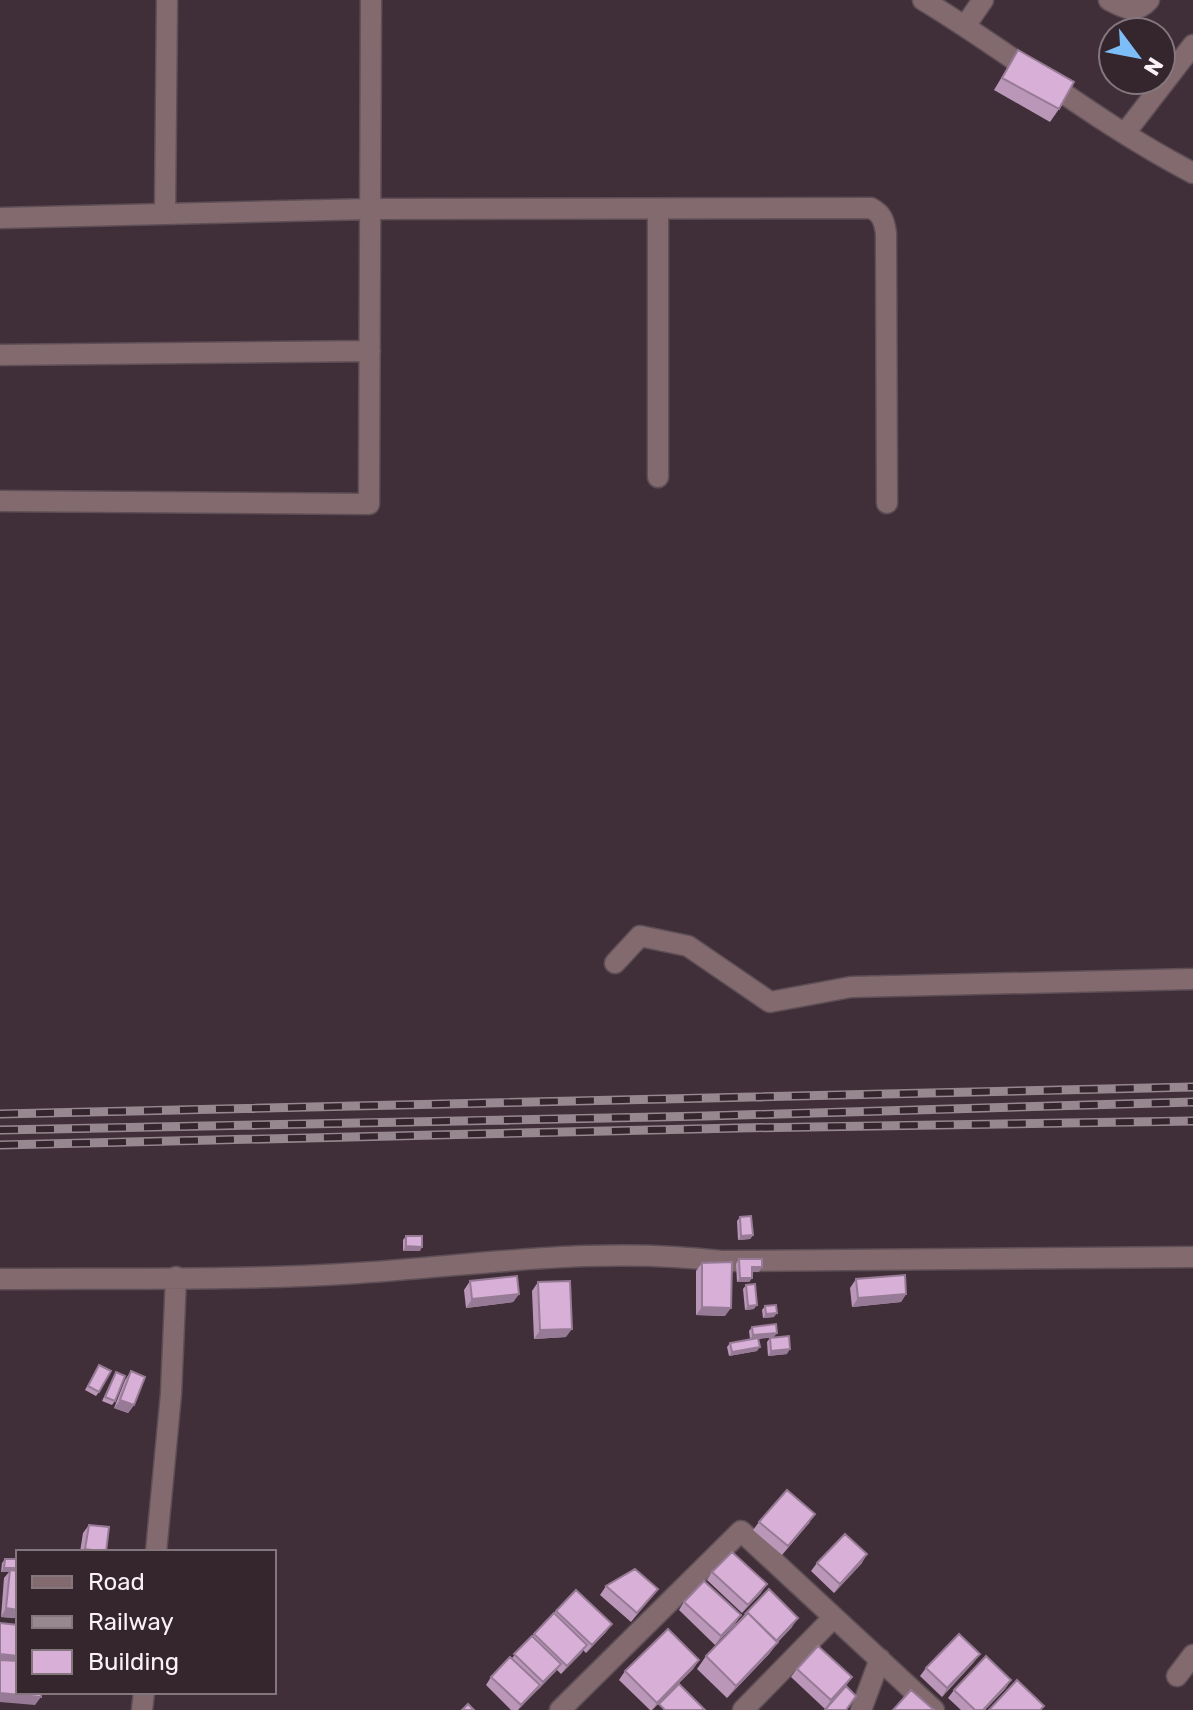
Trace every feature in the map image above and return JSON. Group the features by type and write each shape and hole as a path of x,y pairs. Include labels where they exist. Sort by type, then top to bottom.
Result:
{"street":[{"path":"165,214 167,0"},
{"path":"0,501 369,504 371,0"},
{"path":"923,0 1125,133 1193,173"},
{"path":"965,26 983,0"},
{"path":"1109,0 1125,10 1137,9 1149,0"},
{"path":"1125,133 1191,51"},
{"path":"0,218 370,209 871,208 884,221 886,233 887,503"},
{"path":"658,209 658,477"},
{"path":"0,355 370,351"},
{"path":"615,963 640,936 688,946 770,1002 851,987 1193,979"},
{"path":"0,1279 176,1277 212,1280 359,1273 541,1256 650,1256 721,1261 1193,1257"},
{"path":"156,1550 171,1394 176,1277"},
{"path":"560,1710 741,1531 934,1710"},
{"path":"743,1710 833,1618"},
{"path":"1177,1676 1193,1655"},
{"path":"861,1710 880,1659"}],"building":[{"path":"1018,50 1074,82 1059,109 1002,78"},
{"path":"751,1216 753,1235 741,1236 740,1217"},
{"path":"406,1236 422,1236 422,1247 406,1246"},
{"path":"739,1259 762,1259 762,1267 752,1267 752,1278 740,1278"},
{"path":"732,1262 731,1308 702,1307 702,1263"},
{"path":"905,1275 906,1294 858,1298 856,1279"},
{"path":"517,1276 519,1294 472,1299 470,1281"},
{"path":"570,1281 572,1329 540,1330 538,1282"},
{"path":"755,1284 757,1305 748,1306 746,1285"},
{"path":"776,1305 777,1313 766,1314 765,1306"},
{"path":"776,1324 777,1333 753,1335 752,1327"},
{"path":"789,1336 790,1349 771,1351 770,1338"},
{"path":"758,1338 760,1347 732,1352 730,1343"},
{"path":"99,1365 111,1371 99,1392 88,1386"},
{"path":"131,1371 145,1377 134,1405 120,1400"},
{"path":"116,1372 125,1376 115,1401 105,1397"},
{"path":"787,1490 815,1514 788,1546 759,1522"},
{"path":"89,1525 109,1527 106,1550 85,1549"},
{"path":"845,1534 867,1554 840,1584 817,1563"},
{"path":"732,1552 767,1584 748,1605 712,1572"},
{"path":"5,1559 16,1559 16,1568 4,1568"},
{"path":"635,1569 658,1589 637,1613 606,1586"},
{"path":"10,1570 16,1571 16,1610 6,1608"},
{"path":"704,1581 741,1615 721,1636 684,1602"},
{"path":"769,1589 798,1618 776,1641 746,1613"},
{"path":"576,1590 612,1624 592,1645 556,1611"},
{"path":"554,1613 587,1645 567,1666 534,1634"},
{"path":"748,1613 778,1642 736,1686 706,1656"},
{"path":"0,1623 16,1625 16,1656 0,1654"},
{"path":"668,1629 699,1660 657,1703 625,1671"},
{"path":"959,1634 980,1654 947,1688 926,1668"},
{"path":"532,1636 561,1664 543,1682 514,1654"},
{"path":"818,1646 852,1677 831,1700 797,1669"},
{"path":"986,1656 1011,1680 983,1710 975,1710 954,1690"},
{"path":"510,1657 540,1685 521,1705 491,1677"},
{"path":"0,1660 16,1661 16,1694 41,1694 41,1697 0,1693"},
{"path":"1017,1680 1044,1706 1040,1710 989,1710"},
{"path":"679,1684 705,1710 665,1710 659,1704"},
{"path":"846,1686 856,1696 846,1710 825,1710"},
{"path":"911,1690 934,1710 893,1710"}],"railway":[{"path":"0,1114 1193,1087"},
{"path":"0,1130 706,1116 1193,1102"},
{"path":"0,1145 1193,1121"}]}
